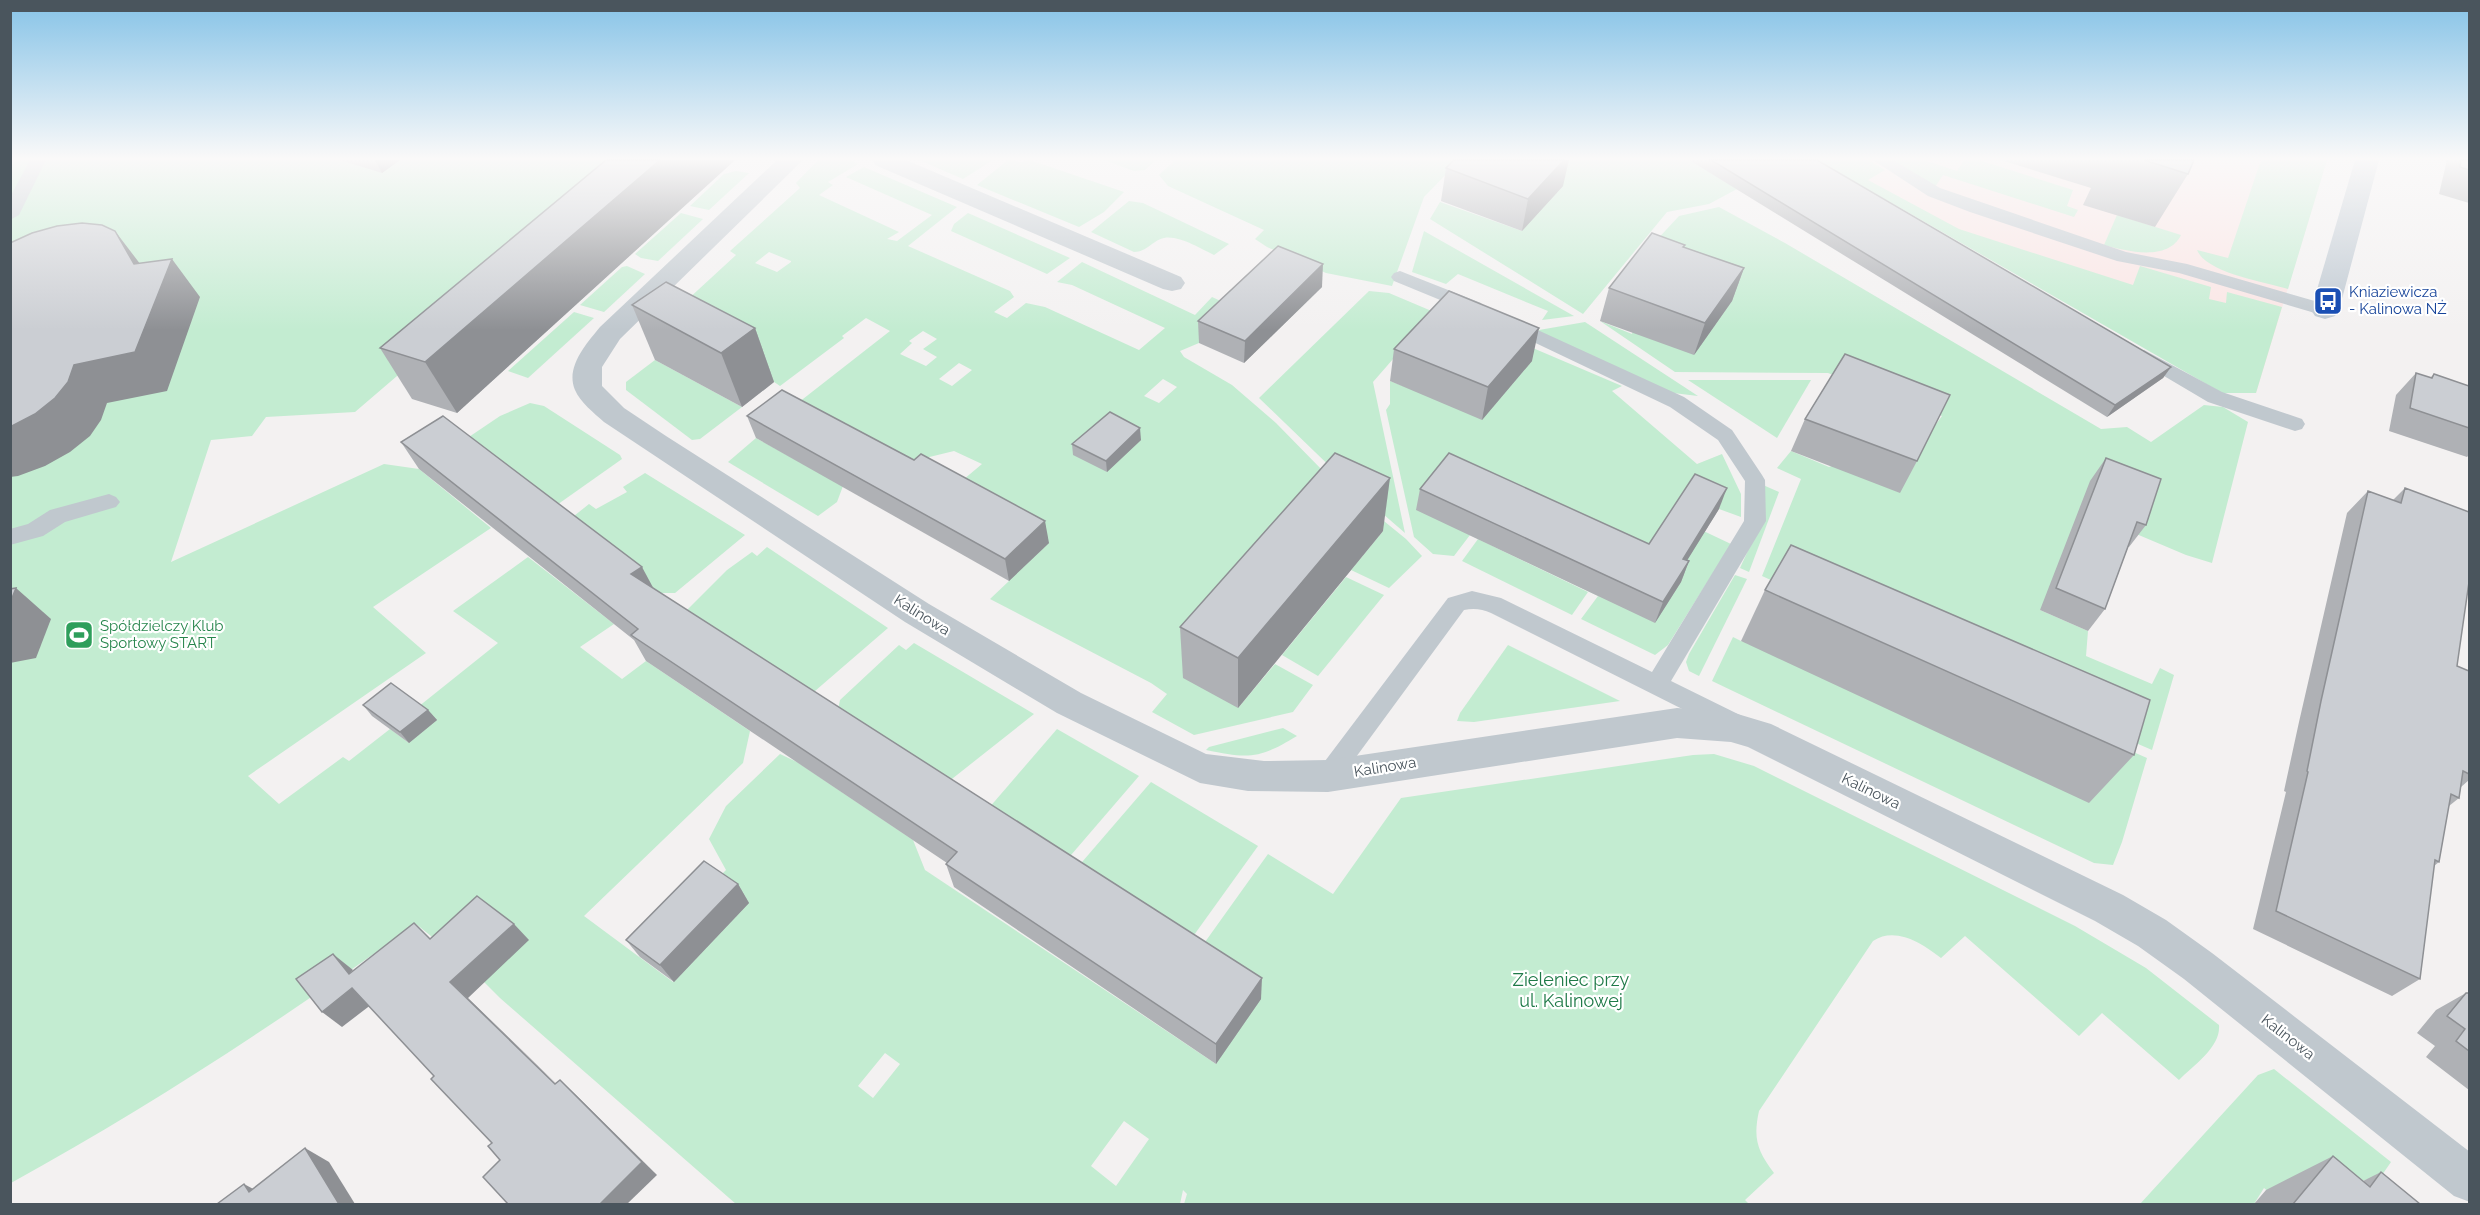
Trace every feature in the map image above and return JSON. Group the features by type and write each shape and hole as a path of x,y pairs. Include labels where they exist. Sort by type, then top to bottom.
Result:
{"street":[{"name":"Kalinowa","path":"732,217 610,333 595,352 588,367 586,378 589,390 614,415 655,444 917,613 1069,703 1200,768 1237,776 1328,776 1677,723 1731,727 1758,735 2070,888 2152,933 2198,966 2469,1180"},
{"path":"1017,217 1172,283"},
{"path":"2325,310 2351,217"}],"lane":[{"path":"2002,217 2123,257 2181,268 2325,310"},
{"path":"1400,277 1491,313 1538,338 1677,402 1725,435 1755,480 1755,521 1657,684"},
{"path":"2124,344 2215,397 2295,424"},
{"path":"10,537 35,530 58,516 109,502"},
{"path":"1328,776 1456,604 1467,599 1483,600 1758,735"}],"shaded area":[{"path":"1924,217 2310,217 2256,393"}],"green space":[{"name":"Zieleniec przy ul. Kalinowej","path":"11,217 587,217 355,412 266,417 252,436 211,440 171,562 384,464 419,469 491,528 373,607 426,653 248,776 279,804 343,757 349,761 390,729 409,743 418,707 498,643 453,611 528,557 614,624 580,647 622,679 646,661 750,731 743,763 584,916 673,982 716,880 726,870 709,839 726,806 780,754 797,762 913,840 925,870 1216,1064 1195,956 1268,854 1333,894 1401,798 1693,755 1714,754 1754,766 2075,926 2146,968 2219,1025 2216,1041 2211,1048 2179,1080 2102,1013 2079,1036 1965,936 1941,958 1917,942 1890,935 1873,941 1759,1111 1756,1129 1758,1144 1774,1173 1745,1200 1749,1204 1184,1204 1187,1194 1183,1190 1180,1204 736,1204 500,998 467,965 416,924 217,1060 11,1183","holes":["885,1053 900,1064 873,1098 858,1086","1124,1121 1149,1139 1116,1186 1091,1166"]},
{"path":"677,217 703,219 658,261 641,258 635,254"},
{"path":"768,217 866,217 899,232 887,239 897,241 930,217 945,217 908,246 1010,291 1014,297 994,312 1007,318 1026,303 1045,307 1139,350 1165,328 1072,285 1057,282 1082,262 1195,315 1212,297 1236,308 1199,343 1180,351 1184,357 1232,385 1276,423 1325,473 1406,539 1422,556 1389,588 1351,570 1383,531 1331,506 1238,708 1275,664 1313,685 1293,712 1194,735 1152,712 1167,694 1151,683 990,599 1009,581 951,490 982,464 954,451 909,462 794,406 890,331 866,318 842,336 844,338 780,386 673,313 736,255 730,251","holes":["769,252 791,261 791,262 777,272 755,263","923,331 937,339 923,349 937,357 926,366 900,354 912,343 909,341","959,363 972,370 952,386 939,379","1163,379 1177,387 1159,403 1144,396"]},
{"path":"963,217 976,217 1070,258 1047,274 951,231 954,224"},
{"path":"1054,217 1096,217 1079,227"},
{"path":"1110,217 1172,217 1229,244 1214,255 1183,240 1164,238 1143,250 1134,252 1091,232"},
{"path":"1235,217 1417,217 1392,286 1326,273 1267,247 1255,239 1264,230"},
{"path":"1431,217 1482,217 1522,231 1517,217 1663,217 1583,314 1430,219"},
{"path":"1678,217 1737,217 2101,429 2127,427 2151,442 2204,405 2223,407 2248,422 2212,563 2186,555 2134,533 2040,610 2088,631 2086,656 2152,684 2160,668 2174,675 2152,750 1964,669 1762,576 1801,479 1777,468 1791,451 1829,467 1933,428 1942,416 1828,373 1675,372 1600,321 1632,334 1652,245"},
{"path":"1916,217 1936,217 1959,229 2133,285 2140,266 2211,287 2209,299 2226,303 2227,292 2282,307 2256,393 2222,393"},
{"path":"2116,217 2181,235 2167,249 2157,252 2135,252 2104,245"},
{"path":"2242,217 2310,217 2288,289 2224,271 2203,258 2197,250 2228,258"},
{"path":"1424,231 1574,316 1542,320 1548,311 1458,274 1446,284 1412,272"},
{"path":"627,266 645,274 604,312 580,305 622,267"},
{"path":"1369,291 1389,293 1434,312 1373,382 1405,533 1345,481 1259,398"},
{"path":"574,312 594,318 528,378 508,371"},
{"path":"1451,313 1622,386 1612,391 1697,464 1722,454 1741,494 1741,517 1719,509 1674,517 1731,544 1668,645 1655,655 1581,619 1598,596 1655,623 1470,535 1454,556 1433,554 1414,537 1386,410 1390,404 1390,381 1424,394"},
{"path":"1585,322 1698,396 1665,392 1541,334 1539,330"},
{"path":"655,360 742,407 700,439 692,440 626,390 626,382"},
{"path":"1688,380 1811,380 1777,438"},
{"path":"530,403 544,406 620,455 622,459 554,507 460,443 500,416"},
{"path":"756,438 843,486 837,502 818,516 728,462"},
{"path":"645,473 745,535 675,593 656,593 574,516 589,504 596,509 627,492 623,487"},
{"path":"1763,485 1779,492 1749,572 1740,568 1764,516"},
{"path":"1478,539 1588,592 1572,615 1462,561"},
{"path":"767,547 888,628 815,691 789,694 682,615 727,570 752,552 757,556"},
{"path":"1735,575 1747,579 1699,676 1689,671 1686,662"},
{"path":"1346,577 1384,595 1318,676 1282,655"},
{"path":"1733,637 1741,641 2063,721 2147,758 2113,865 2094,863 1712,681"},
{"path":"914,643 1034,714 938,790 835,724 840,700 899,645 906,650"},
{"path":"1508,645 1620,701 1474,722 1457,721 1460,713"},
{"path":"1283,728 1297,736 1263,753 1244,756 1206,750 1209,747"},
{"path":"1057,729 1139,776 1059,869 982,816"},
{"path":"1151,782 1258,846 1184,949 1070,876"},
{"path":"2274,1069 2391,1162 2382,1175 2283,1204 2264,1188 2254,1204 2140,1204 2258,1075"}],"building":[{"path":"538,217 594,217 425,362 380,348"},
{"path":"1804,217 1914,217 2171,367 2115,405"},
{"path":"82,223 102,225 115,231 134,264 172,259 135,352 74,365 68,382 55,398 35,414 10,427 10,243 32,233 57,226"},
{"path":"1652,233 1685,245 1683,247 1744,268 1705,323 1609,288"},
{"path":"1278,246 1323,264 1245,341 1198,321"},
{"path":"666,282 755,328 721,353 632,305"},
{"path":"1449,291 1539,328 1488,387 1394,349"},
{"path":"1845,354 1950,395 1917,461 1805,419"},
{"path":"2416,373 2432,378 2434,374 2469,386 2469,428 2410,408"},
{"path":"782,390 914,460 921,454 1045,521 1005,559 747,416"},
{"path":"1110,412 1140,428 1106,461 1072,444"},
{"path":"443,416 642,567 631,574 1262,978 1216,1044 946,864 957,852 631,635 638,629 401,442"},
{"path":"1335,453 1390,478 1238,658 1180,627"},
{"path":"1449,453 1649,544 1695,474 1727,488 1683,559 1689,561 1663,602 1420,489"},
{"path":"2106,458 2161,479 2146,525 2137,522 2105,609 2056,588"},
{"path":"2405,488 2469,512 2469,582 2457,666 2469,671 2469,774 2463,771 2459,798 2451,794 2439,862 2435,860 2420,979 2276,911 2368,491 2401,503"},
{"path":"1791,545 2150,700 2134,755 1765,590"},
{"path":"16,588 10,603 10,589"},
{"path":"391,683 428,710 400,732 363,705"},
{"path":"704,861 738,884 660,965 626,940"},
{"path":"477,896 514,924 450,982 555,1084 560,1080 642,1162 600,1204 508,1204 483,1177 500,1160 488,1146 492,1143 431,1079 434,1076 352,988 322,1012 296,979 333,954 349,974 414,923 430,939"},
{"path":"2466,993 2469,993 2469,1051 2456,1041 2465,1029 2447,1016"},
{"path":"305,1148 339,1204 217,1204 244,1184 249,1192"},
{"path":"2333,1156 2370,1187 2381,1172 2420,1204 2293,1204"}],"place":[{"name":"Kniaziewicza - Kalinowa NŻ","path":"2328,301"},
{"name":"Spółdzielczy Klub Sportowy START","path":"79,635"}]}
